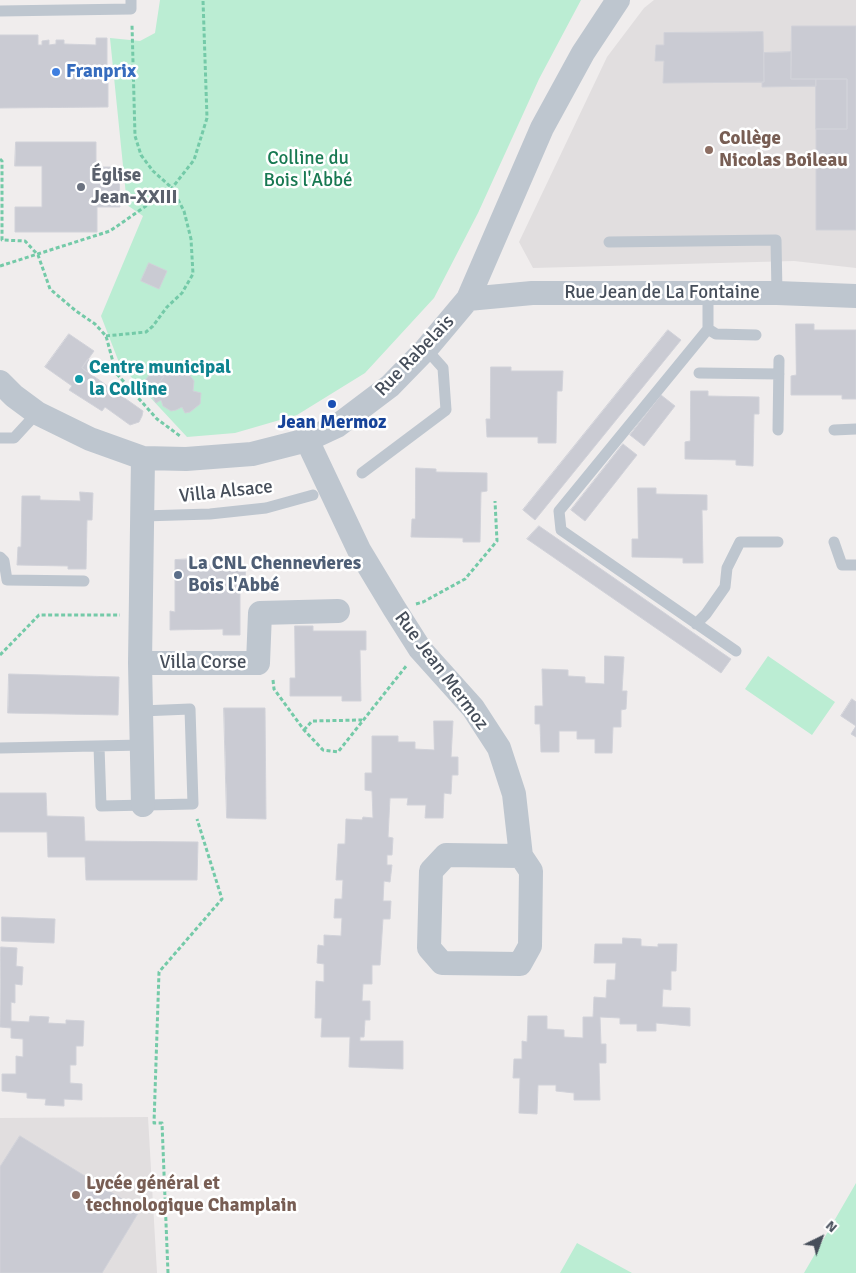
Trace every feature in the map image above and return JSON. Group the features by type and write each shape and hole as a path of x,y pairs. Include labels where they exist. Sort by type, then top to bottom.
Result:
{"street":[{"name":"Rue Rabelais","path":"0,382 14,396 37,413 90,439 143,458 186,459 252,454 307,440 337,426 390,386 468,299 542,128 583,53 618,0"},
{"name":"Rue Jean de La Fontaine","path":"468,299 532,293 777,293 856,296"},
{"name":"Rue Jean Mermoz","path":"307,440 360,550 394,608 420,649 473,708 499,748 514,794 521,856"},
{"name":"Villa Corse","path":"143,458 140,663 143,806"},
{"name":"Villa Corse","path":"140,663 258,663 260,613 338,611"},
{"path":"446,855 521,856 531,871 530,946 520,964 442,963 429,948 431,871 446,855"}],"lane":[{"path":"0,11 131,5"},
{"path":"609,242 776,240 777,293"},
{"path":"708,293 708,329 559,511 561,530 736,651"},
{"path":"708,329 716,334 756,335"},
{"path":"362,473 446,410 443,368 426,348"},
{"path":"778,430 779,360"},
{"path":"699,373 779,374"},
{"path":"0,438 14,438 37,413"},
{"path":"834,430 856,429"},
{"name":"Villa Alsace","path":"143,516 210,514 266,508 313,495"},
{"path":"696,624 706,614 724,587 727,568 740,542 778,542"},
{"path":"834,542 842,565 856,565"},
{"path":"0,557 4,561 7,580 84,581"},
{"path":"99,746 101,806 193,804 190,709 141,711"},
{"path":"0,748 142,745"}],"path":[{"path":"0,266 110,231 172,188 194,160 206,118 202,0"},
{"path":"106,336 146,332 153,326 167,307 182,293 193,274 191,239 184,211 172,188 153,171 141,155 135,136 131,5"},
{"path":"0,160 2,161 2,240 25,241 38,255 50,289 95,324 106,336 116,374 157,419 187,441 186,459"},
{"path":"394,608 423,602 466,579 497,542 495,501"},
{"path":"0,655 39,615 141,616"},
{"path":"258,663 271,666 274,689 304,730 323,750 338,752 420,649"},
{"path":"304,730 312,721 363,720"},
{"path":"168,1273 162,1124 154,1123 159,972 222,899 193,804"}],"shaded area":[{"name":"Collège Nicolas Boileau","path":"654,0 856,0 856,268 794,261 533,268 519,242 607,57 644,8"},
{"name":"Lycée général et technologique Champlain","path":"148,1117 157,1273 0,1273 0,1118"}],"green space":[{"name":"Colline du Bois l'Abbé","path":"160,0 581,0 539,79 478,213 434,298 365,373 297,415 235,433 187,437 120,365 101,316 143,216 127,205 110,38 140,41 155,33"},
{"path":"768,656 835,702 812,735 745,689"},
{"path":"856,1183 856,1273 804,1273"},
{"path":"577,1243 632,1273 560,1273"}],"building":[{"path":"792,26 856,26 856,230 816,230 816,129 847,129 847,79 791,79"},
{"path":"763,32 764,82 663,83 664,61 655,61 656,45 664,45 664,33"},
{"path":"0,35 38,35 38,45 42,45 42,41 49,40 49,45 56,44 56,40 64,40 64,44 96,45 96,38 107,38 107,70 110,70 110,79 108,79 108,107 0,108"},
{"path":"791,52 791,79 816,79 816,86 762,87 762,82 764,82 764,53"},
{"path":"816,79 847,79 847,129 816,129"},
{"name":"Église Jean-XXIII","path":"16,142 96,142 96,167 119,167 120,207 97,207 97,232 15,232 15,207 42,207 42,166 15,166"},
{"path":"149,263 167,271 159,289 141,281"},
{"path":"796,324 814,324 814,330 856,330 856,399 842,399 842,395 791,395 791,376 796,375"},
{"path":"668,330 681,340 535,520 523,510"},
{"name":"Centre municipal la Colline","path":"69,334 94,351 82,368 143,411 139,422 130,425 105,407 102,411 69,390 72,386 45,367"},
{"path":"88,359 93,363 87,372 82,368"},
{"path":"157,364 166,373 157,386 144,383"},
{"path":"171,365 180,365 181,371 189,374 194,381 193,391 201,393 200,404 190,412 185,413 182,407 171,411 163,406 161,400 156,403 154,400 152,394 155,386 157,386 166,373 163,370"},
{"path":"491,367 511,367 511,371 563,371 562,391 557,391 556,443 538,443 538,437 487,437 486,419 490,419"},
{"path":"691,391 708,391 708,396 759,397 759,414 754,414 753,466 736,465 736,460 685,459 685,442 690,441"},
{"path":"661,395 675,406 644,446 630,435"},
{"path":"623,444 637,455 585,521 571,510"},
{"path":"416,468 436,469 436,472 487,473 487,491 481,492 480,542 463,542 463,538 411,537 412,519 415,519"},
{"path":"638,488 656,488 656,494 707,495 707,510 702,510 703,563 683,563 683,558 632,557 632,539 638,539"},
{"path":"80,492 93,493 92,520 87,520 86,569 68,569 68,566 17,565 18,547 21,547 22,496 40,496 40,500 80,501"},
{"path":"539,526 731,659 721,673 527,539"},
{"path":"194,559 194,565 245,565 246,584 240,584 240,635 223,635 223,629 170,630 170,611 175,612 175,560"},
{"path":"295,626 313,626 313,631 366,631 366,650 360,650 361,701 342,701 342,696 290,696 290,678 295,678"},
{"path":"605,656 624,657 622,691 627,691 626,709 621,710 621,727 613,727 612,753 595,753 595,739 577,739 577,731 559,731 559,752 541,752 540,724 535,724 535,706 543,706 542,669 568,670 568,676 585,677 585,683 604,684"},
{"path":"9,674 119,677 118,715 8,713"},
{"path":"852,699 856,702 856,726 841,716"},
{"path":"224,708 265,708 266,819 227,818"},
{"path":"434,721 453,721 451,757 458,757 458,775 452,775 451,794 444,793 443,818 425,818 426,805 407,805 408,798 390,798 388,837 393,838 392,855 387,855 387,865 392,865 390,882 384,881 383,901 391,901 390,919 383,919 380,965 372,965 372,984 363,984 362,1001 370,1001 370,1020 365,1020 364,1037 360,1037 360,1041 403,1041 403,1069 349,1067 350,1037 321,1037 322,1018 315,1018 316,981 324,982 324,964 317,963 318,945 324,946 324,935 341,936 342,918 334,918 335,899 342,899 343,880 336,880 338,844 345,844 346,819 362,820 363,817 373,818 372,791 365,790 365,773 372,773 372,736 398,736 398,742 415,742 415,749 434,750"},
{"path":"856,726 856,737 851,734"},
{"path":"0,793 46,793 47,816 84,817 85,841 198,842 197,880 86,880 85,857 48,857 47,832 0,832"},
{"path":"2,917 55,919 54,943 2,941"},
{"path":"623,938 641,939 641,946 658,947 658,944 677,944 676,971 671,971 671,990 663,989 662,1007 690,1008 690,1026 656,1023 656,1031 637,1031 637,1024 620,1024 620,1018 600,1017 601,1044 606,1044 606,1063 599,1063 600,1100 574,1100 574,1093 556,1091 556,1085 538,1085 537,1114 519,1113 520,1078 513,1078 514,1059 522,1059 522,1041 527,1042 528,1016 547,1016 547,1029 564,1030 564,1037 583,1038 583,1017 593,1017 594,997 606,998 607,980 615,980 616,963 594,963 595,944 622,944"},
{"path":"1,947 17,948 16,966 23,967 22,985 15,984 15,1003 11,1002 11,1021 29,1022 30,1016 49,1017 48,1023 66,1024 66,1020 84,1021 83,1046 76,1046 76,1065 70,1065 70,1083 82,1084 82,1100 64,1099 64,1106 45,1105 46,1099 27,1098 27,1093 2,1091 2,1074 16,1074 16,1056 23,1057 23,1039 11,1038 11,1028 0,1027"},
{"path":"20,1136 140,1210 102,1273 0,1273 0,1167"}],"place":[{"name":"Franprix","path":"56,72"},
{"name":"Collège Nicolas Boileau","path":"709,150"},
{"name":"Église Jean-XXIII","path":"81,187"},
{"name":"Centre municipal la Colline","path":"79,379"},
{"name":"Jean Mermoz","path":"332,404"},
{"name":"La CNL Chennevieres Bois l'Abbé","path":"178,575"},
{"name":"Lycée général et technologique Champlain","path":"76,1195"}]}
